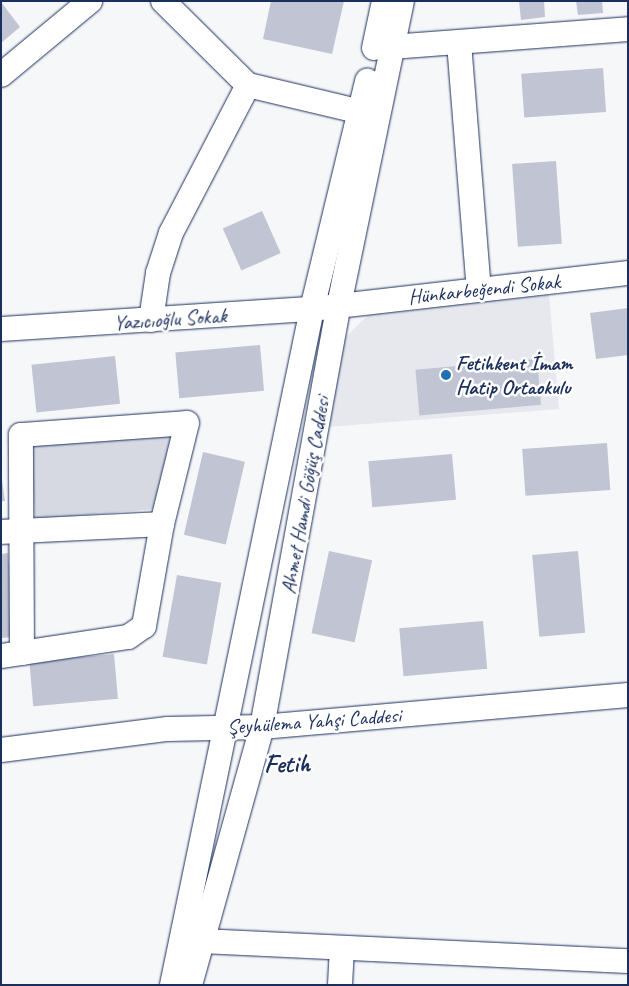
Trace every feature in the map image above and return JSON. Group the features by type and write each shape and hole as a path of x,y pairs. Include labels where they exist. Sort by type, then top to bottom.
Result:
{"street":[{"path":"1,75 90,1"},
{"path":"163,1 248,85 361,112"},
{"name":"Ahmet Hamdi Göğüş Caddesi","path":"172,985 229,728 312,309 361,112 384,1"},
{"name":"Ahmet Hamdi Göğüş Caddesi","path":"190,985 262,727 339,304 402,1"},
{"path":"391,47 628,29"},
{"path":"459,42 479,289"},
{"path":"151,320 158,273 171,233 248,85"},
{"name":"Hünkarbeğendi Sokak","path":"339,304 628,273"},
{"name":"Yazıcıoğlu Sokak","path":"1,329 312,309 339,304"},
{"path":"187,423 162,524 144,626 128,637 12,654 12,531 21,435 187,423"},
{"path":"12,531 162,524"},
{"name":"Şeyhülema Yahşi Caddesi","path":"1,750 168,729 262,727 628,695"},
{"path":"201,941 342,950 628,961"},
{"path":"340,985 342,950"}],"shaded area":[{"name":"Fetihkent İmam Hatip Ortaokulu","path":"549,294 559,409 327,427 343,340 370,313"},
{"path":"173,433 156,509 35,519 30,441"}],"building":[{"path":"271,1 344,1 332,54 263,39"},
{"path":"519,1 544,1 545,17 521,20"},
{"path":"576,1 602,1 603,13 578,15"},
{"path":"1,2 20,27 1,43"},
{"path":"603,68 606,112 524,118 521,74"},
{"path":"556,161 562,244 518,247 512,164"},
{"path":"262,211 281,253 241,271 223,228"},
{"path":"628,308 628,355 596,359 590,313"},
{"path":"260,345 264,391 179,398 175,352"},
{"path":"115,356 120,404 36,413 31,365"},
{"path":"537,359 541,405 419,415 415,370"},
{"path":"607,443 610,490 525,496 522,449"},
{"path":"203,452 245,462 226,544 184,535"},
{"path":"452,454 456,500 372,507 368,461"},
{"path":"1,473 5,501 1,501"},
{"path":"329,551 372,560 355,642 312,633"},
{"path":"578,551 585,633 539,637 532,555"},
{"path":"8,553 14,637 1,638 1,554"},
{"path":"177,575 221,583 207,665 163,657"},
{"path":"483,621 487,669 404,676 399,628"},
{"path":"114,654 118,699 33,706 29,661"}],"place":[{"name":"Fetihkent İmam Hatip Ortaokulu","path":"446,375"}],"district":[{"name":"Fetih","path":"287,764"}]}
